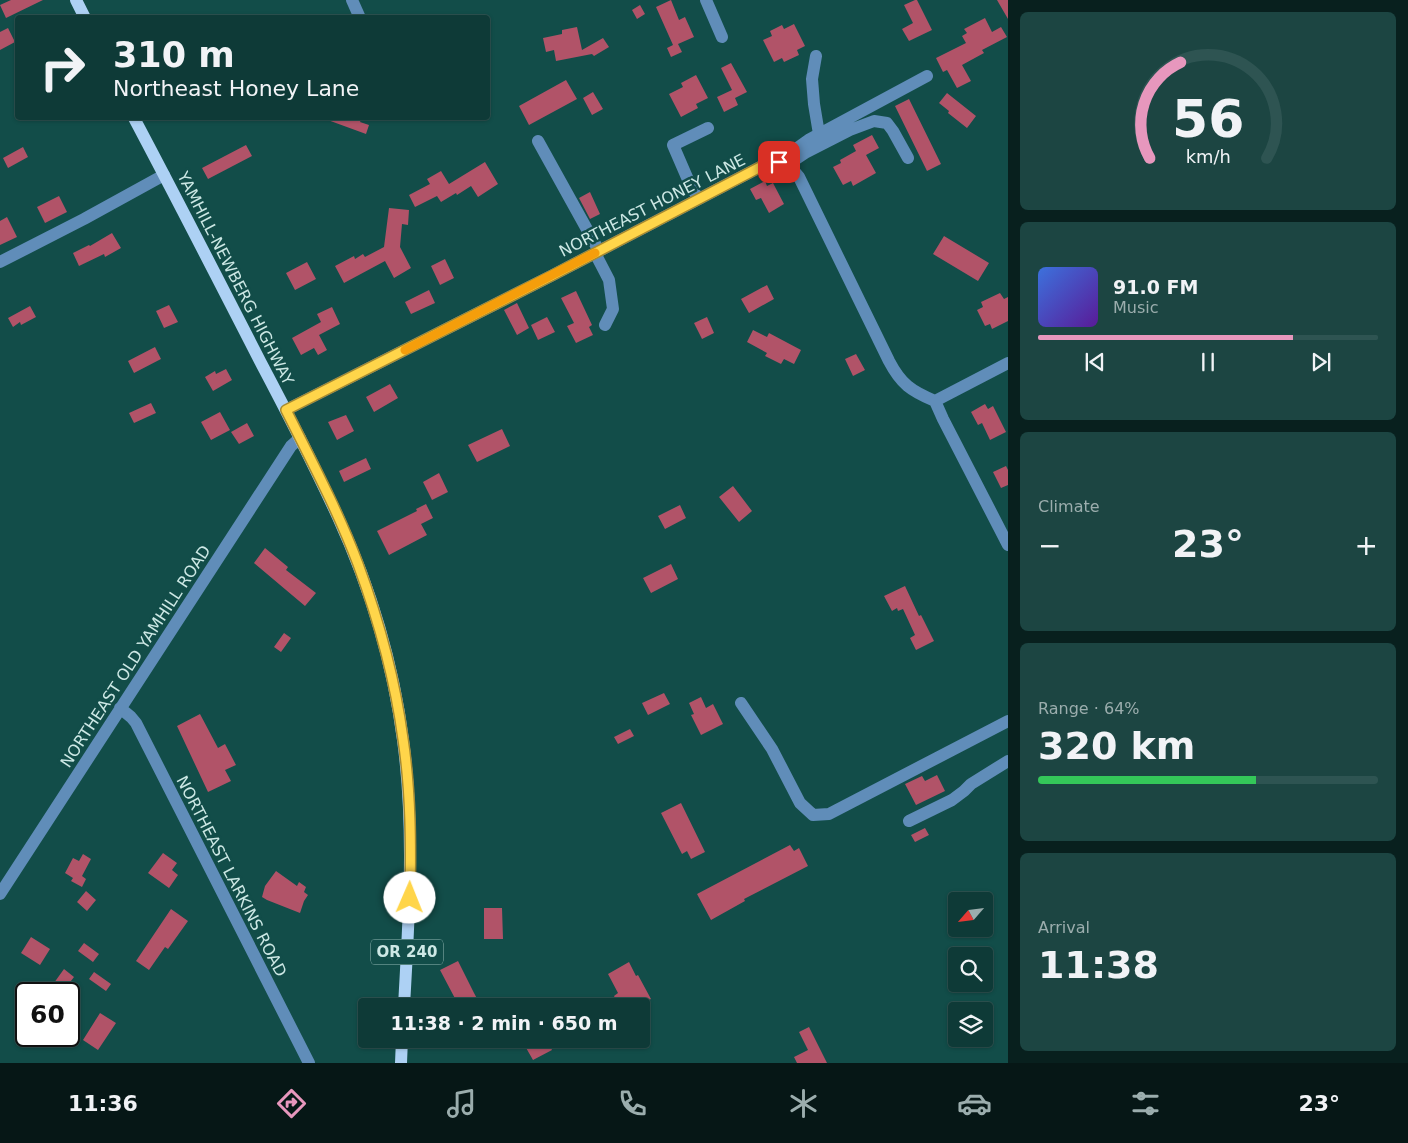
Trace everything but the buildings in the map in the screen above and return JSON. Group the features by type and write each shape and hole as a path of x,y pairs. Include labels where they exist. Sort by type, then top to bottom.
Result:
{"main road":[{"path":"76,0 83,15"},
{"name":"YAMHILL-NEWBERG HIGHWAY","path":"135,120 300,438 338,517 374,611 386,653 403,739 410,812 410,898 404,998"},
{"path":"401,1063 402,1048"}],"street":[{"path":"352,0 359,15"},
{"path":"706,0 722,37"},
{"path":"816,56 812,80 819,134"},
{"path":"785,164 789,154 798,146 928,76"},
{"path":"785,164 827,141 874,121 887,123 894,131 908,158"},
{"path":"698,199 673,145 708,128"},
{"path":"538,141 597,252 609,280 613,309 605,325"},
{"name":"NORTHEAST HONEY LANE","path":"286,410 768,163 779,162 785,164"},
{"path":"785,164 791,167 799,177 896,373 906,385 918,394 935,401 1008,545"},
{"path":"0,262 164,175"},
{"path":"935,401 1008,363"},
{"name":"NORTHEAST OLD YAMHILL ROAD","path":"0,894 291,446 300,438"},
{"path":"741,703 772,749 800,803 813,815 828,814 1008,721"},
{"name":"NORTHEAST LARKINS ROAD","path":"120,708 131,716 136,723 309,1063"},
{"path":"909,821 952,800 971,784 1008,761"}],"slow traffic":[{"path":"405,350 595,253"}],"route":[{"path":"410,898 411,842 407,779 403,739 386,653 374,611 347,538 286,410 551,276 768,163 779,162"}]}
